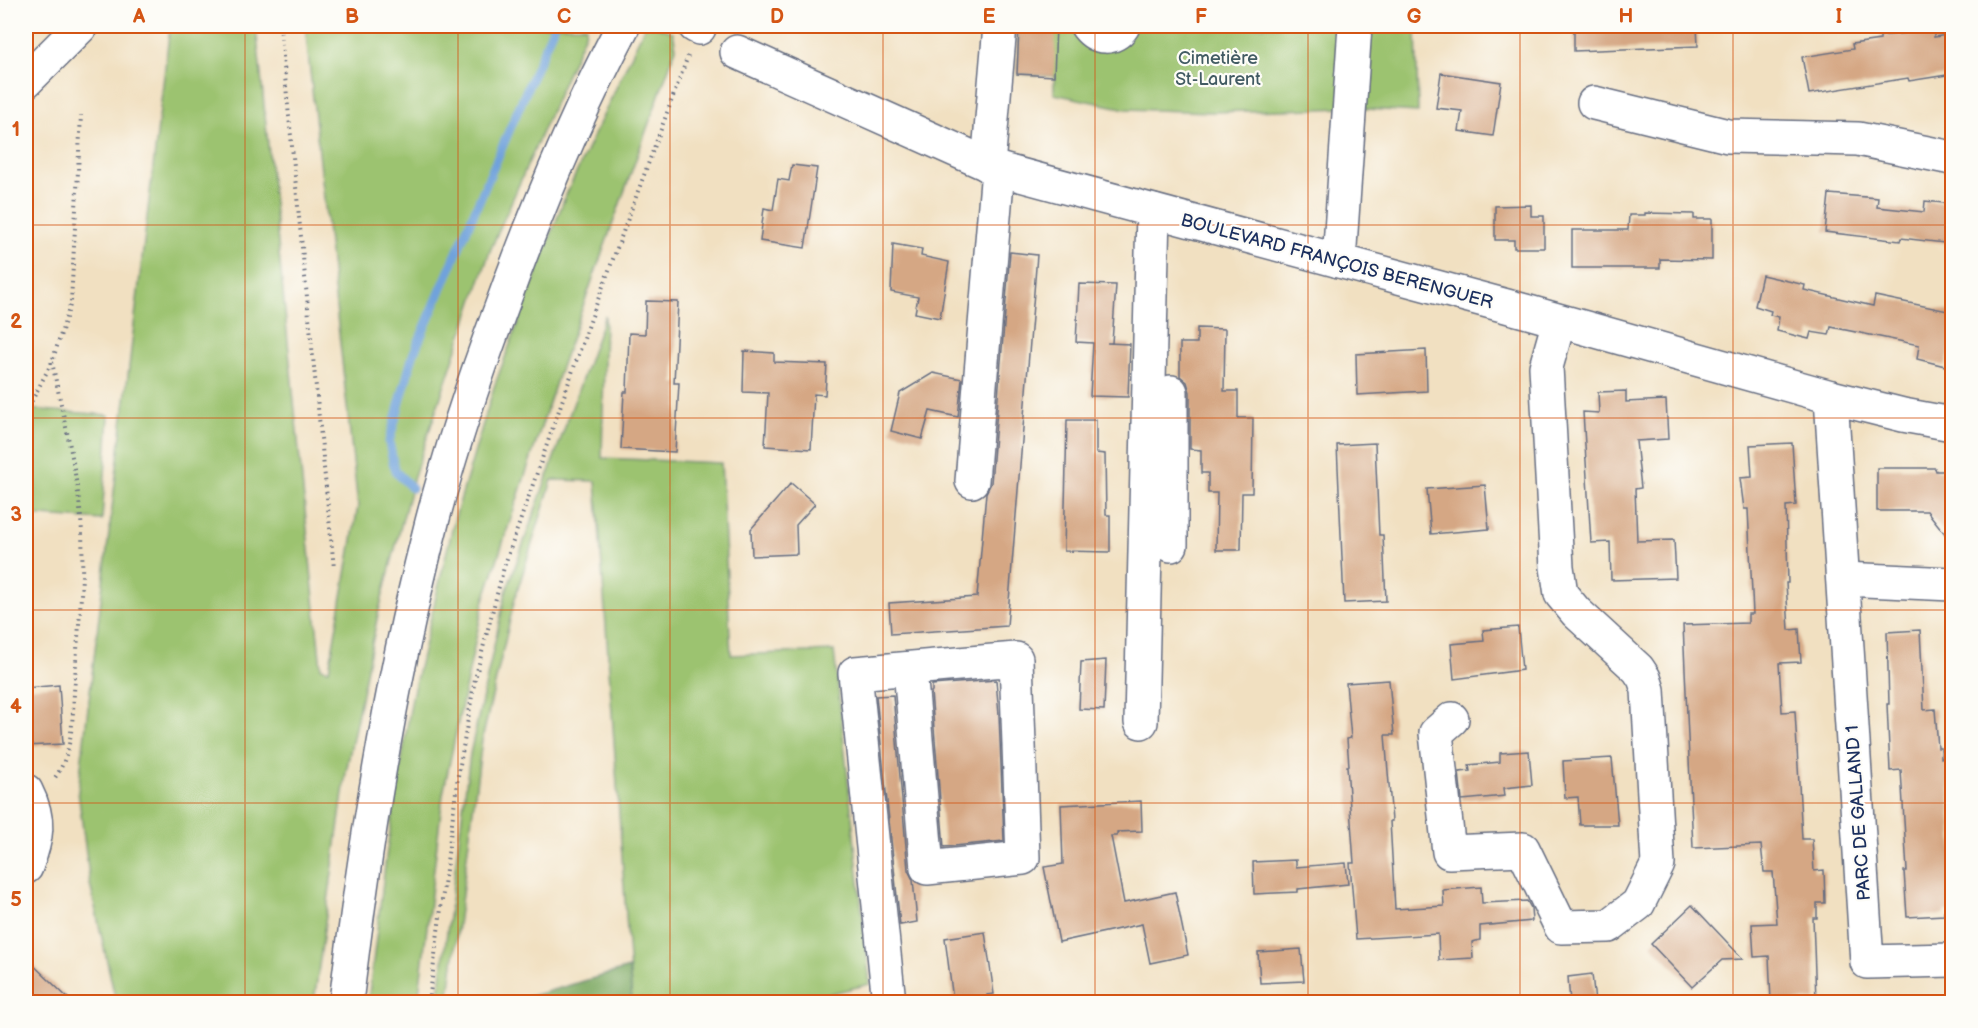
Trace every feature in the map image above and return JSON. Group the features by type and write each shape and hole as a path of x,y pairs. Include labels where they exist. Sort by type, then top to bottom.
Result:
{"street":[{"path":"26,81 81,26"},
{"path":"346,1002 380,760 400,657 428,536 471,388 533,219 571,133 623,26"},
{"path":"972,481 1000,26"},
{"path":"1087,26 1096,35 1102,37 1116,34 1123,26"},
{"path":"1339,261 1355,26"},
{"name":"BOULEVARD FRANÇOIS BERENGUER","path":"737,52 993,167 1831,397 1903,415 1953,424"},
{"path":"1594,103 1728,136 1858,140 1953,158"},
{"path":"1163,214 1171,545"},
{"path":"1141,722 1163,214"},
{"path":"1452,719 1436,733 1449,852 1523,849 1561,927 1610,926 1638,904 1658,864 1648,690 1638,669 1575,612 1561,594 1557,567 1546,367 1559,321"},
{"name":"PARC DE GALLAND 1","path":"1831,397 1867,962 1953,960"},
{"path":"1843,579 1953,584"},
{"path":"889,1002 855,673 1016,659 1023,858 927,868 910,669"},
{"path":"26,867 34,845 37,824 29,798"}],"path":[{"path":"280,26 334,568"},
{"path":"429,1002 458,776 475,679 504,567 697,27"},
{"path":"26,412 52,362 71,302 81,115"},
{"path":"29,798 61,769 70,742 81,579 82,531 71,453 52,362"}],"green space":[{"path":"170,26 256,26 321,668 329,670 358,506 305,26 586,26 586,31 490,251 414,476 378,614 346,772 314,1002 116,1002 90,884 78,791"},
{"path":"645,26 655,26 673,32 676,48 560,370 484,600 443,794 418,1002 368,1002 387,850 412,697 454,521 494,387 565,197"},
{"name":"Cimetière St-Laurent","path":"1019,26 1416,26 1418,112 1349,108 1212,112 1126,109 1054,94 1054,76 1017,74"},
{"path":"605,315 602,458 721,463 731,655 834,651 870,984 795,1002 632,1002 596,481 552,480 515,598 482,740 448,1002 438,1002 470,754 506,592"},
{"path":"26,409 109,415 102,520 26,515"},
{"path":"629,968 632,1002 511,1002"}],"building":[{"path":"1019,26 1056,26 1054,76 1017,74"},
{"path":"1574,26 1697,26 1698,46 1574,51"},
{"path":"1934,30 1934,37 1953,34 1953,74 1909,81 1908,78 1809,94 1802,57 1853,49 1852,44 1880,40 1880,36"},
{"path":"1441,73 1501,82 1493,136 1459,131 1462,111 1436,108"},
{"path":"792,165 817,168 805,248 760,241 764,208 773,210 778,179 789,181"},
{"path":"1829,194 1878,198 1877,207 1924,212 1925,201 1953,204 1953,244 1901,238 1900,241 1825,232"},
{"path":"1531,205 1531,216 1544,216 1544,248 1514,248 1514,240 1495,240 1495,206"},
{"path":"1645,213 1694,214 1694,219 1712,219 1712,260 1660,259 1660,268 1572,268 1572,230 1628,230 1629,215 1645,215"},
{"path":"893,244 922,249 921,256 949,262 940,318 915,313 918,297 891,292"},
{"path":"1010,252 1037,255 1007,626 891,634 889,603 977,597 986,493 991,483"},
{"path":"1762,275 1805,285 1804,290 1873,306 1875,296 1953,312 1953,341 1945,366 1917,359 1919,345 1831,327 1829,335 1811,332 1809,339 1777,331 1779,317 1770,315 1771,311 1755,306"},
{"path":"1079,284 1116,285 1112,343 1107,343 1130,344 1128,397 1090,396 1093,343 1076,342"},
{"path":"646,301 678,302 674,383 679,383 675,452 621,449 624,392 627,392 629,333 645,334"},
{"path":"1197,328 1225,329 1224,391 1238,391 1238,418 1253,418 1252,493 1242,493 1241,550 1216,550 1217,493 1208,493 1208,473 1201,473 1201,450 1190,449 1190,392 1187,382 1180,376 1180,343 1197,343"},
{"path":"1426,350 1427,391 1357,395 1356,354"},
{"path":"744,351 774,353 774,362 827,364 825,395 814,394 811,449 765,446 768,393 743,392"},
{"path":"933,373 962,379 958,417 930,411 922,439 891,431 900,393"},
{"path":"1626,391 1626,402 1666,400 1668,439 1636,441 1641,488 1635,489 1637,541 1674,540 1676,578 1611,580 1610,542 1591,543 1583,412 1599,413 1598,392"},
{"path":"1067,420 1096,420 1096,453 1105,454 1106,515 1110,515 1110,552 1064,551"},
{"path":"1375,443 1379,535 1383,535 1386,601 1344,603 1337,445"},
{"path":"1792,443 1796,505 1786,506 1788,583 1786,583 1789,630 1799,629 1801,662 1779,663 1782,712 1795,711 1802,839 1812,839 1814,871 1824,870 1825,903 1817,903 1817,918 1813,918 1816,1000 1771,1002 1769,956 1754,957 1752,924 1777,923 1773,872 1764,872 1761,845 1693,848 1683,625 1748,623 1748,614 1753,614 1748,509 1744,509 1740,478 1752,477 1750,445"},
{"path":"1877,468 1935,468 1936,471 1950,471 1953,544 1927,511 1877,511"},
{"path":"791,483 815,504 796,525 797,554 752,556 751,529"},
{"path":"1485,485 1489,529 1431,534 1427,489"},
{"path":"1518,627 1522,670 1454,679 1451,644 1484,641 1483,630"},
{"path":"1920,630 1924,710 1935,709 1938,748 1941,748 1941,758 1947,758 1953,847 1953,868 1950,868 1953,912 1944,912 1944,915 1907,917 1904,871 1907,871 1901,770 1890,771 1887,632"},
{"path":"1106,660 1104,710 1079,709 1081,662"},
{"path":"996,680 1004,841 944,847 932,685"},
{"path":"1389,680 1394,735 1385,735 1392,821 1390,821 1395,909 1444,906 1443,890 1481,887 1482,903 1527,901 1531,908 1532,921 1480,926 1480,940 1472,942 1473,958 1439,960 1438,934 1356,939 1350,863 1354,863 1347,766 1349,766 1347,739 1351,738 1346,683"},
{"path":"59,685 63,744 26,746 26,688"},
{"path":"893,695 908,870 913,880 917,922 900,925 876,696"},
{"path":"1529,751 1532,785 1504,788 1505,796 1462,800 1459,772 1470,771 1469,765 1500,762 1500,753"},
{"path":"1612,758 1618,825 1580,825 1578,797 1565,798 1563,761"},
{"path":"1141,801 1142,831 1117,832 1117,836 1111,836 1124,903 1175,892 1188,955 1150,963 1142,924 1059,942 1044,867 1063,864 1061,805"},
{"path":"1296,860 1296,867 1346,863 1348,884 1298,889 1298,892 1254,894 1253,862"},
{"path":"1692,905 1743,959 1722,960 1692,987 1651,944"},
{"path":"985,932 994,994 987,995 988,1002 965,1002 964,998 953,1000 945,938"},
{"path":"1301,949 1304,981 1260,983 1258,952"},
{"path":"26,958 72,1002 26,1002"},
{"path":"1592,974 1595,1002 1570,1002 1568,977"}],"waterway":[{"path":"412,488 395,471 389,442 413,355 554,26"}]}
